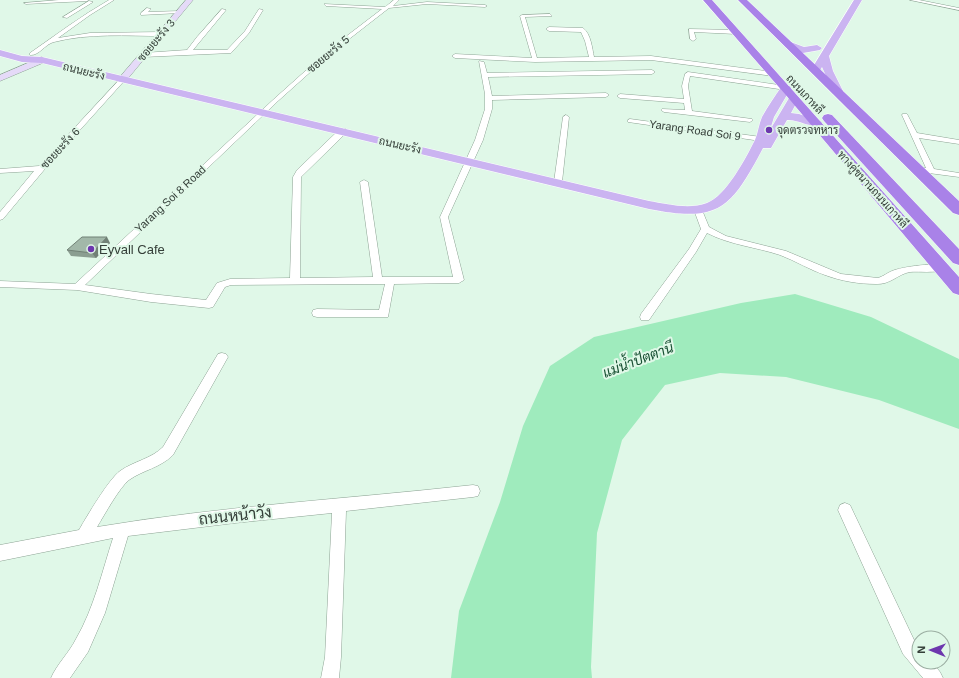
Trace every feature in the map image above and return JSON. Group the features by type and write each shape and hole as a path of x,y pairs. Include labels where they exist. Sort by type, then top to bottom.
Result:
{"highway":[{"name":"ทางคู่ขนานถนนเกาหลี","path":"707,0 773,74 782,88 794,98 816,123 959,289"},
{"name":"ถนนเกาหลี","path":"717,0 959,259"},
{"path":"742,0 957,207"},
{"path":"816,123 850,152 880,186 959,265"}],"main road":[{"path":"830,30 849,0"},
{"path":"812,66 825,57 858,0"},
{"path":"812,66 817,48 824,38"},
{"path":"788,44 803,50 817,48"},
{"name":"ถนนยะรัง","path":"0,46 32,54 42,60"},
{"name":"ถนนยะรัง","path":"0,53 22,58 42,60 678,210 698,210 714,206 724,198 742,172 761,139 768,117 778,102 782,88"},
{"path":"825,57 828,71 838,91"},
{"name":"ถนนยะรัง","path":"742,172 760,157 794,98"},
{"path":"784,117 796,116 816,123"}],"street":[{"path":"26,2 88,0"},
{"path":"65,17 74,10 93,0"},
{"path":"32,54 93,10 112,0"},
{"name":"ซอยยะรัง 3","path":"122,80 190,0"},
{"path":"344,6 347,0"},
{"path":"362,7 367,0"},
{"name":"ซอยยะรัง 5","path":"263,112 332,49 397,0"},
{"path":"912,0 959,9"},
{"path":"326,5 387,8 406,7 427,3 485,6"},
{"path":"137,18 149,9"},
{"path":"74,10 93,10"},
{"path":"189,52 199,38 224,10"},
{"path":"143,55 189,52 229,52 247,32 261,10"},
{"path":"143,14 180,12"},
{"path":"535,60 522,16 550,15"},
{"path":"549,29 582,30 588,41 592,59"},
{"path":"693,39 690,30 736,32"},
{"path":"49,41 90,35 162,34"},
{"path":"455,56 535,60 651,58 773,74"},
{"path":"0,78 42,60"},
{"path":"0,284 77,287 151,298 209,304 221,285 226,282 294,280 459,280 444,217 483,129 489,111 490,98 481,62"},
{"path":"484,76 652,72"},
{"path":"689,113 685,86 688,74 782,88"},
{"name":"ซอยยะรัง 6","path":"0,217 41,168 122,80"},
{"path":"490,98 606,95"},
{"path":"620,96 688,100"},
{"path":"664,110 750,120"},
{"name":"Yarang Soi 8 Road","path":"77,287 263,112"},
{"path":"904,115 931,171"},
{"path":"558,182 566,118"},
{"name":"Yarang Road Soi 9","path":"630,121 761,139"},
{"path":"294,280 297,177 300,172 343,131"},
{"path":"914,135 959,142"},
{"path":"0,171 41,168"},
{"path":"917,170 959,175"},
{"path":"364,182 378,281"},
{"path":"698,210 705,229 724,238 783,253 840,277 878,281 887,279 895,273 909,269 941,268"},
{"path":"645,317 693,250 705,229"},
{"path":"317,314 384,314 390,281"},
{"path":"83,536 120,479 128,472 159,460 168,451 222,357"},
{"name":"ถนนหน้าวัง","path":"0,553 39,543 123,529 473,491"},
{"path":"330,678 333,657 338,505"},
{"path":"845,510 911,650"},
{"path":"60,678 82,646 97,613 123,529"},
{"path":"927,670 934,678"}],"water":[{"name":"แม่น้ำปัตตานี","path":"795,294 871,317 959,359 959,429 879,400 786,377 720,373 665,385 622,440 597,533 591,667 592,678 451,678 459,611 500,502 523,426 550,366 594,337 741,303"}],"building":[{"path":"82,237 107,237 92,253 67,250"}],"place":[{"name":"จุดตรวจทหาร","path":"769,130"},
{"name":"Eyvall Cafe","path":"91,249"}]}
